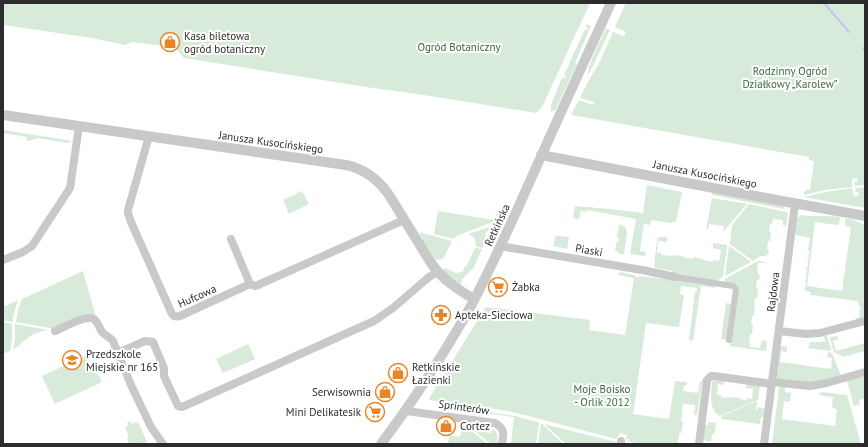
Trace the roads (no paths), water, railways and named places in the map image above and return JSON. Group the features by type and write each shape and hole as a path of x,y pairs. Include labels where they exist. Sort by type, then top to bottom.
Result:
{"street":[{"name":"Retkińska","path":"381,444 406,411 442,356 474,299 500,246 611,3"},
{"name":"Janusza Kusocińskiego","path":"3,115 355,167 370,174 379,182 438,272 452,286 474,299"},
{"path":"3,260 23,252 32,246 70,188 79,126"},
{"name":"Hufcowa","path":"149,136 128,213 130,222 172,314 177,317 250,284 253,286 258,285 404,220"},
{"name":"Janusza Kusocińskiego","path":"541,155 865,216"},
{"name":"Rajdowa","path":"764,444 795,204"},
{"path":"231,239 250,284"},
{"name":"Piaski","path":"500,246 675,277"},
{"path":"118,353 145,341 153,342 164,368 164,376 178,406 182,407 374,321 393,308 429,277 438,272"},
{"path":"675,277 733,286 736,289 729,340"},
{"path":"55,331 84,318 91,318 95,320 102,332 113,341 131,385 151,427 162,444"},
{"path":"779,331 806,334 817,333 865,321"},
{"path":"699,444 707,380 709,377 714,376 810,386 827,383 865,372"},
{"name":"Sprinterów","path":"406,411 496,423 500,426 504,433 502,444"}],"waterway":[{"path":"824,3 849,32"}],"place":[{"name":"Kasa biletowa ogród botaniczny","path":"170,42"},
{"name":"Żabka","path":"498,287"},
{"name":"Apteka-Sieciowa","path":"441,315"},
{"name":"Przedszkole Miejskie nr 165","path":"72,360"},
{"name":"Retkińskie Łazienki","path":"398,373"},
{"name":"Serwisownia","path":"385,392"},
{"name":"Mini Delikatesik","path":"375,412"},
{"name":"Cortez","path":"446,426"}],"park label":[{"name":"Ogród Botaniczny","path":"459,47"},
{"name":"Rodzinny Ogród Działkowy „Karolew”","path":"790,77"},
{"name":"Moje Boisko - Orlik 2012","path":"602,395"}]}
